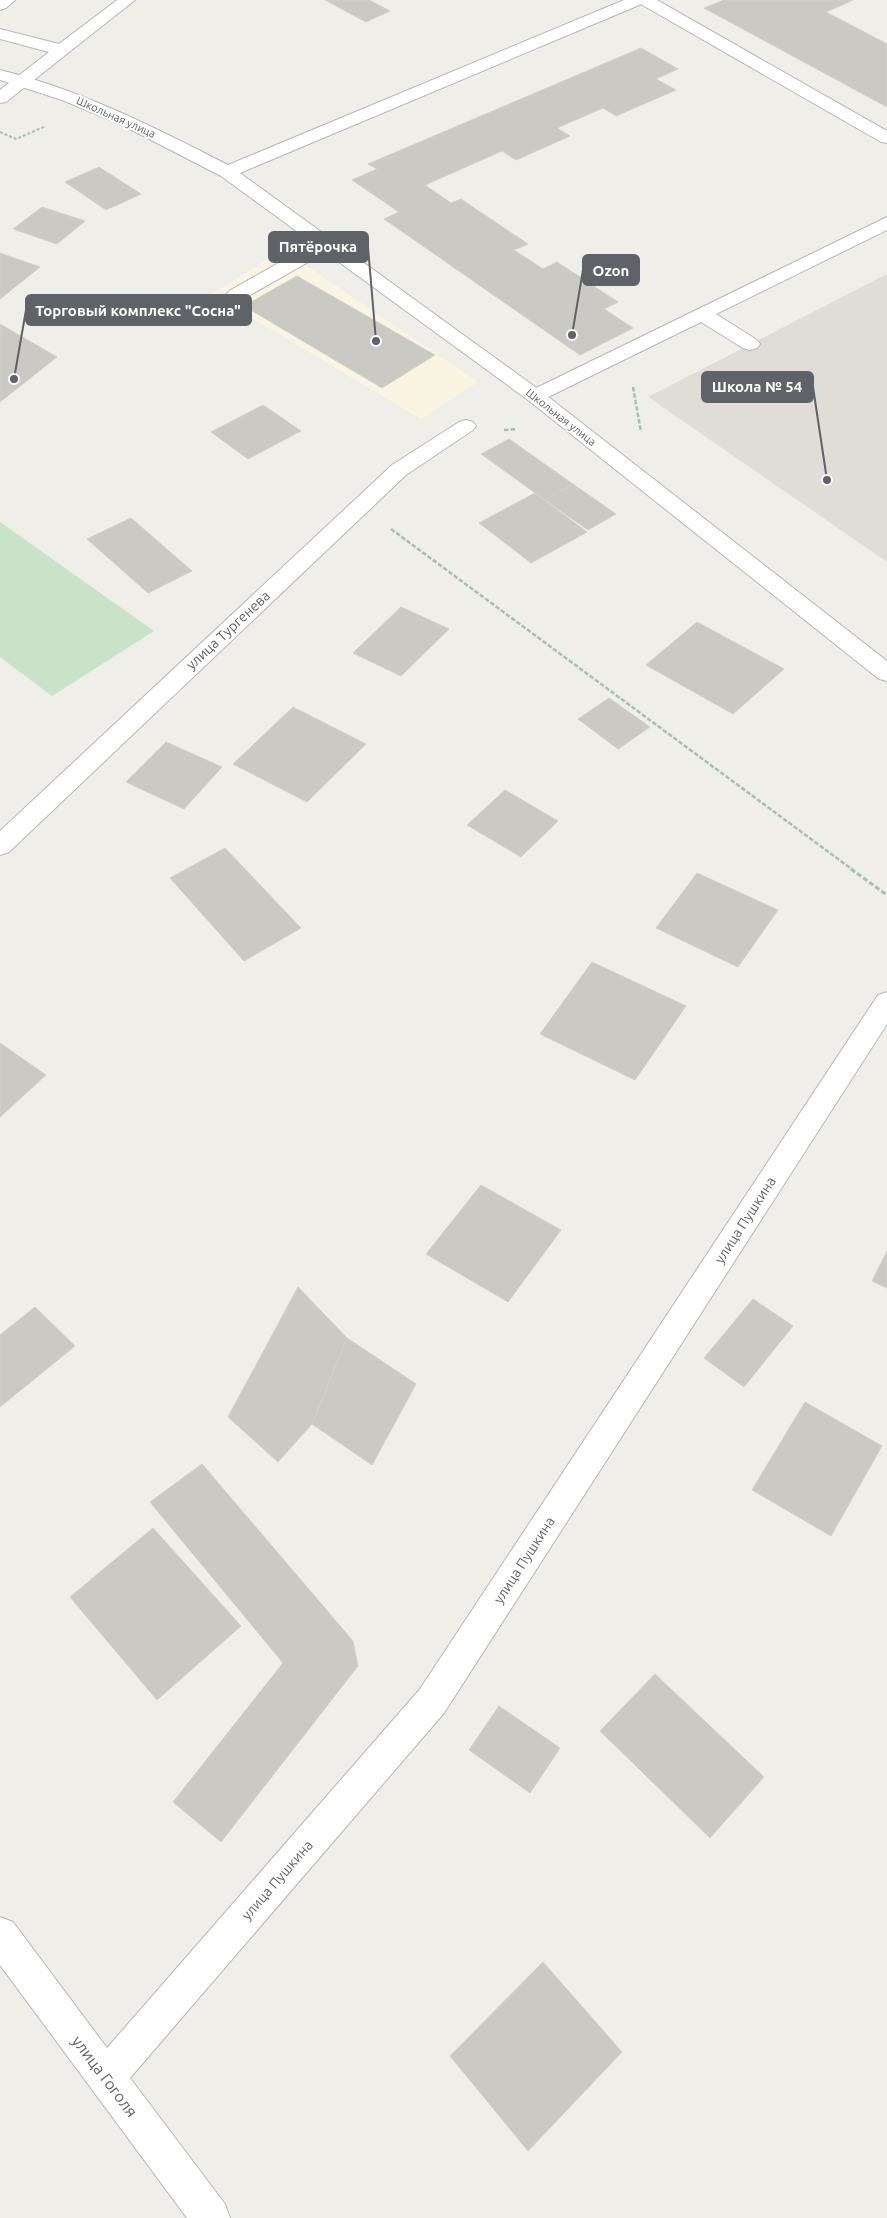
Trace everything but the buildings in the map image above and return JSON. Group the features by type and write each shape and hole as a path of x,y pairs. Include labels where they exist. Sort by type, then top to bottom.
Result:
{"street":[{"path":"0,5 7,0"},
{"path":"0,98 127,0"},
{"path":"227,172 638,0"},
{"path":"645,0 887,138"},
{"path":"0,34 62,50"},
{"name":"Школьная улица","path":"0,75 68,96 126,120 227,172 535,396 887,672"},
{"path":"535,396 887,222"},
{"path":"236,295 326,244"},
{"path":"702,314 750,344"},
{"name":"улица Тургенева","path":"0,846 399,470 466,426"},
{"name":"улица Пушкина","path":"106,2077 432,1701 887,1002"},
{"name":"улица Гоголя","path":"0,1935 211,2218"}],"path":[{"path":"633,387 642,434"},
{"path":"360,506 887,895"}],"shaded area":[{"path":"283,250 478,382 421,419 212,294"},
{"path":"887,274 887,562 648,397"}],"green space":[{"path":"0,522 154,631 52,696 0,657"}],"place":[{"name":"Ozon","path":"572,335"},
{"name":"Пятёрочка","path":"376,341"},
{"name":"Торговый комплекс \"Сосна\"","path":"14,379"},
{"name":"Школа № 54","path":"827,480"}]}
